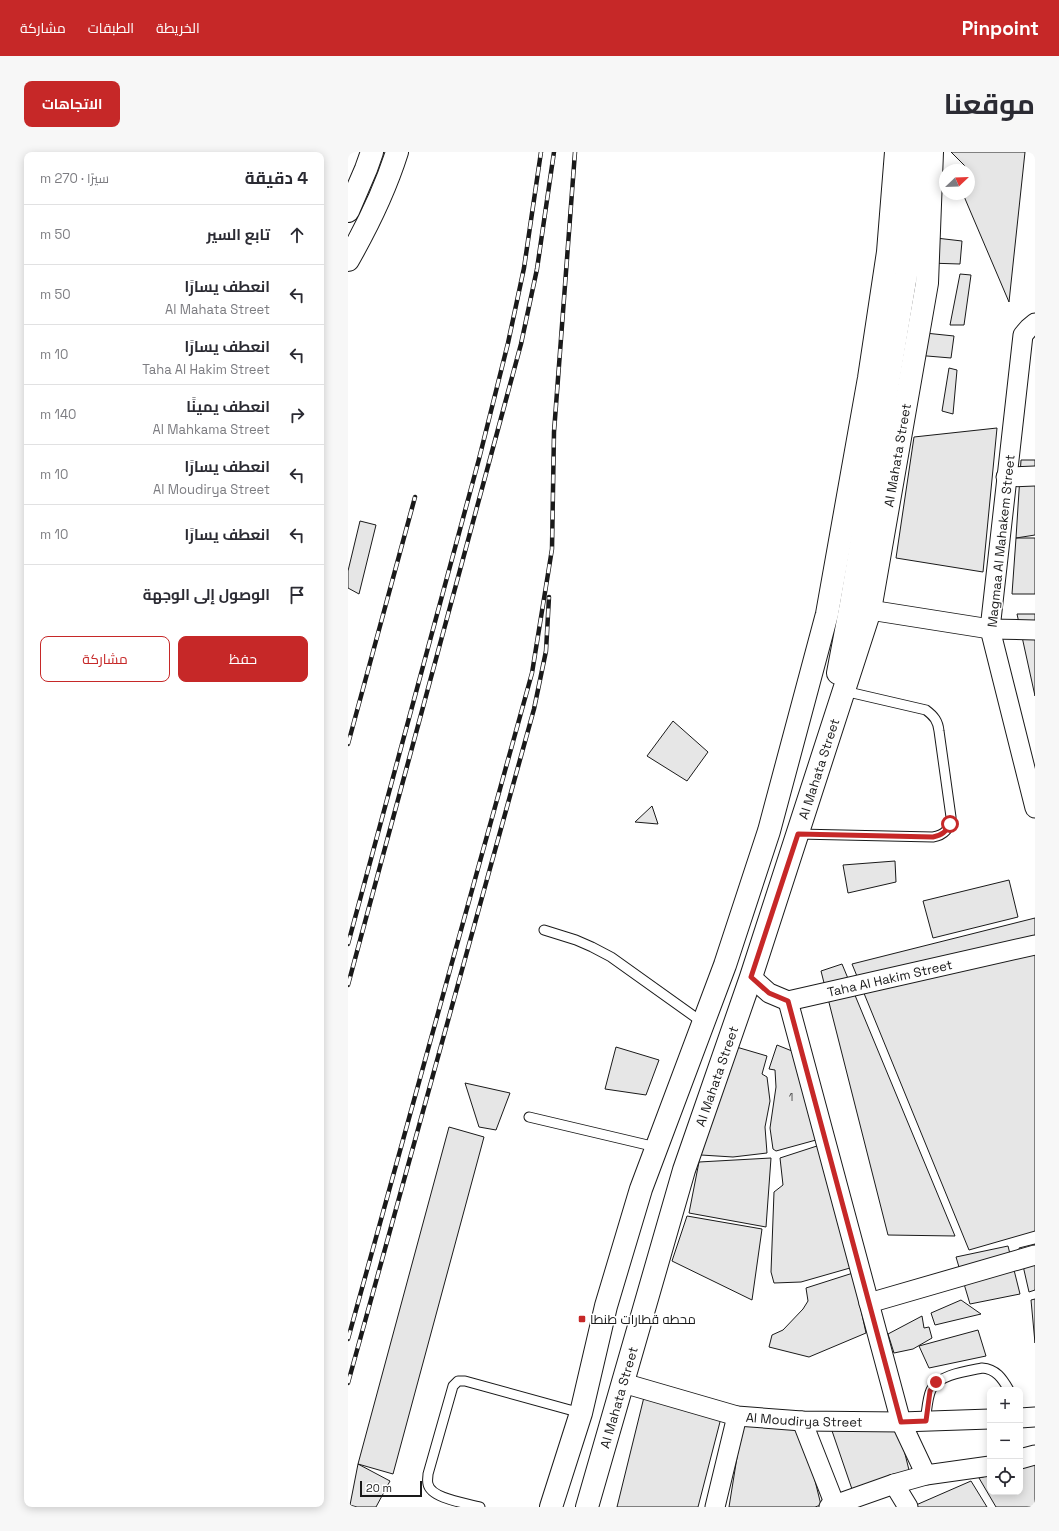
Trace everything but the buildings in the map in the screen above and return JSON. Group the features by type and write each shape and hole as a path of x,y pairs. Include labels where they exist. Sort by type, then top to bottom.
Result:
{"main road":[{"path":"348,210 372,152"},
{"path":"348,260 378,205 397,152"},
{"path":"551,1507 579,1418 606,1306 641,1189 702,1022 725,965 769,831 827,614 869,378 888,252 896,152"},
{"path":"820,765 851,604 906,275 914,152"},
{"name":"Al Mahata Street","path":"588,1507 684,1170 751,977 870,610 927,282 932,152"},
{"path":"579,1418 609,1432"}],"street":[{"name":"Magmaa Al Mahakem Street","path":"1035,323 1023,335 990,629 1029,761 1035,808"},
{"path":"1006,477 1035,476"},
{"path":"870,610 990,629 1035,630"},
{"name":"Taha Al Hakim Street","path":"788,1001 1035,945"},
{"path":"751,977 769,993 788,1001 901,1422 926,1475"},
{"path":"869,1303 1035,1255"},
{"name":"Al Moudirya Street","path":"623,1383 737,1416 802,1421 901,1422 987,1419"},
{"path":"715,1507 737,1416"},
{"path":"802,1421 832,1506 894,1484 926,1475 987,1466"},
{"path":"1023,1458 1035,1455"},
{"path":"894,1484 908,1507"}],"lane":[{"path":"798,834 933,837 941,836 947,831 950,824 951,817 938,723 933,715 926,710 844,692"},
{"path":"544,930 592,946 611,957 702,1022"},
{"path":"529,1117 656,1147"},
{"path":"926,1421 930,1391 940,1379 982,1368 988,1368 998,1374 1007,1387"},
{"path":"480,1507 442,1497 433,1492 428,1484 428,1474 453,1386 458,1382 465,1381 579,1418"}],"railway":[{"path":"348,944 479,459 508,343 524,268 541,152"},
{"path":"348,985 521,344 537,269 554,152"},
{"path":"348,1339 532,673 552,549 554,432 575,152"},
{"path":"348,744 415,497"},
{"path":"348,1383 534,709 546,651 549,597"}],"place":[{"name":"محطه قطارات طنطا","path":"582,1319"}],"route":[{"path":"936,1382 930,1391 926,1421 901,1422 788,1001 769,993 751,977 798,834 933,837 941,836 947,831 950,824"}]}
